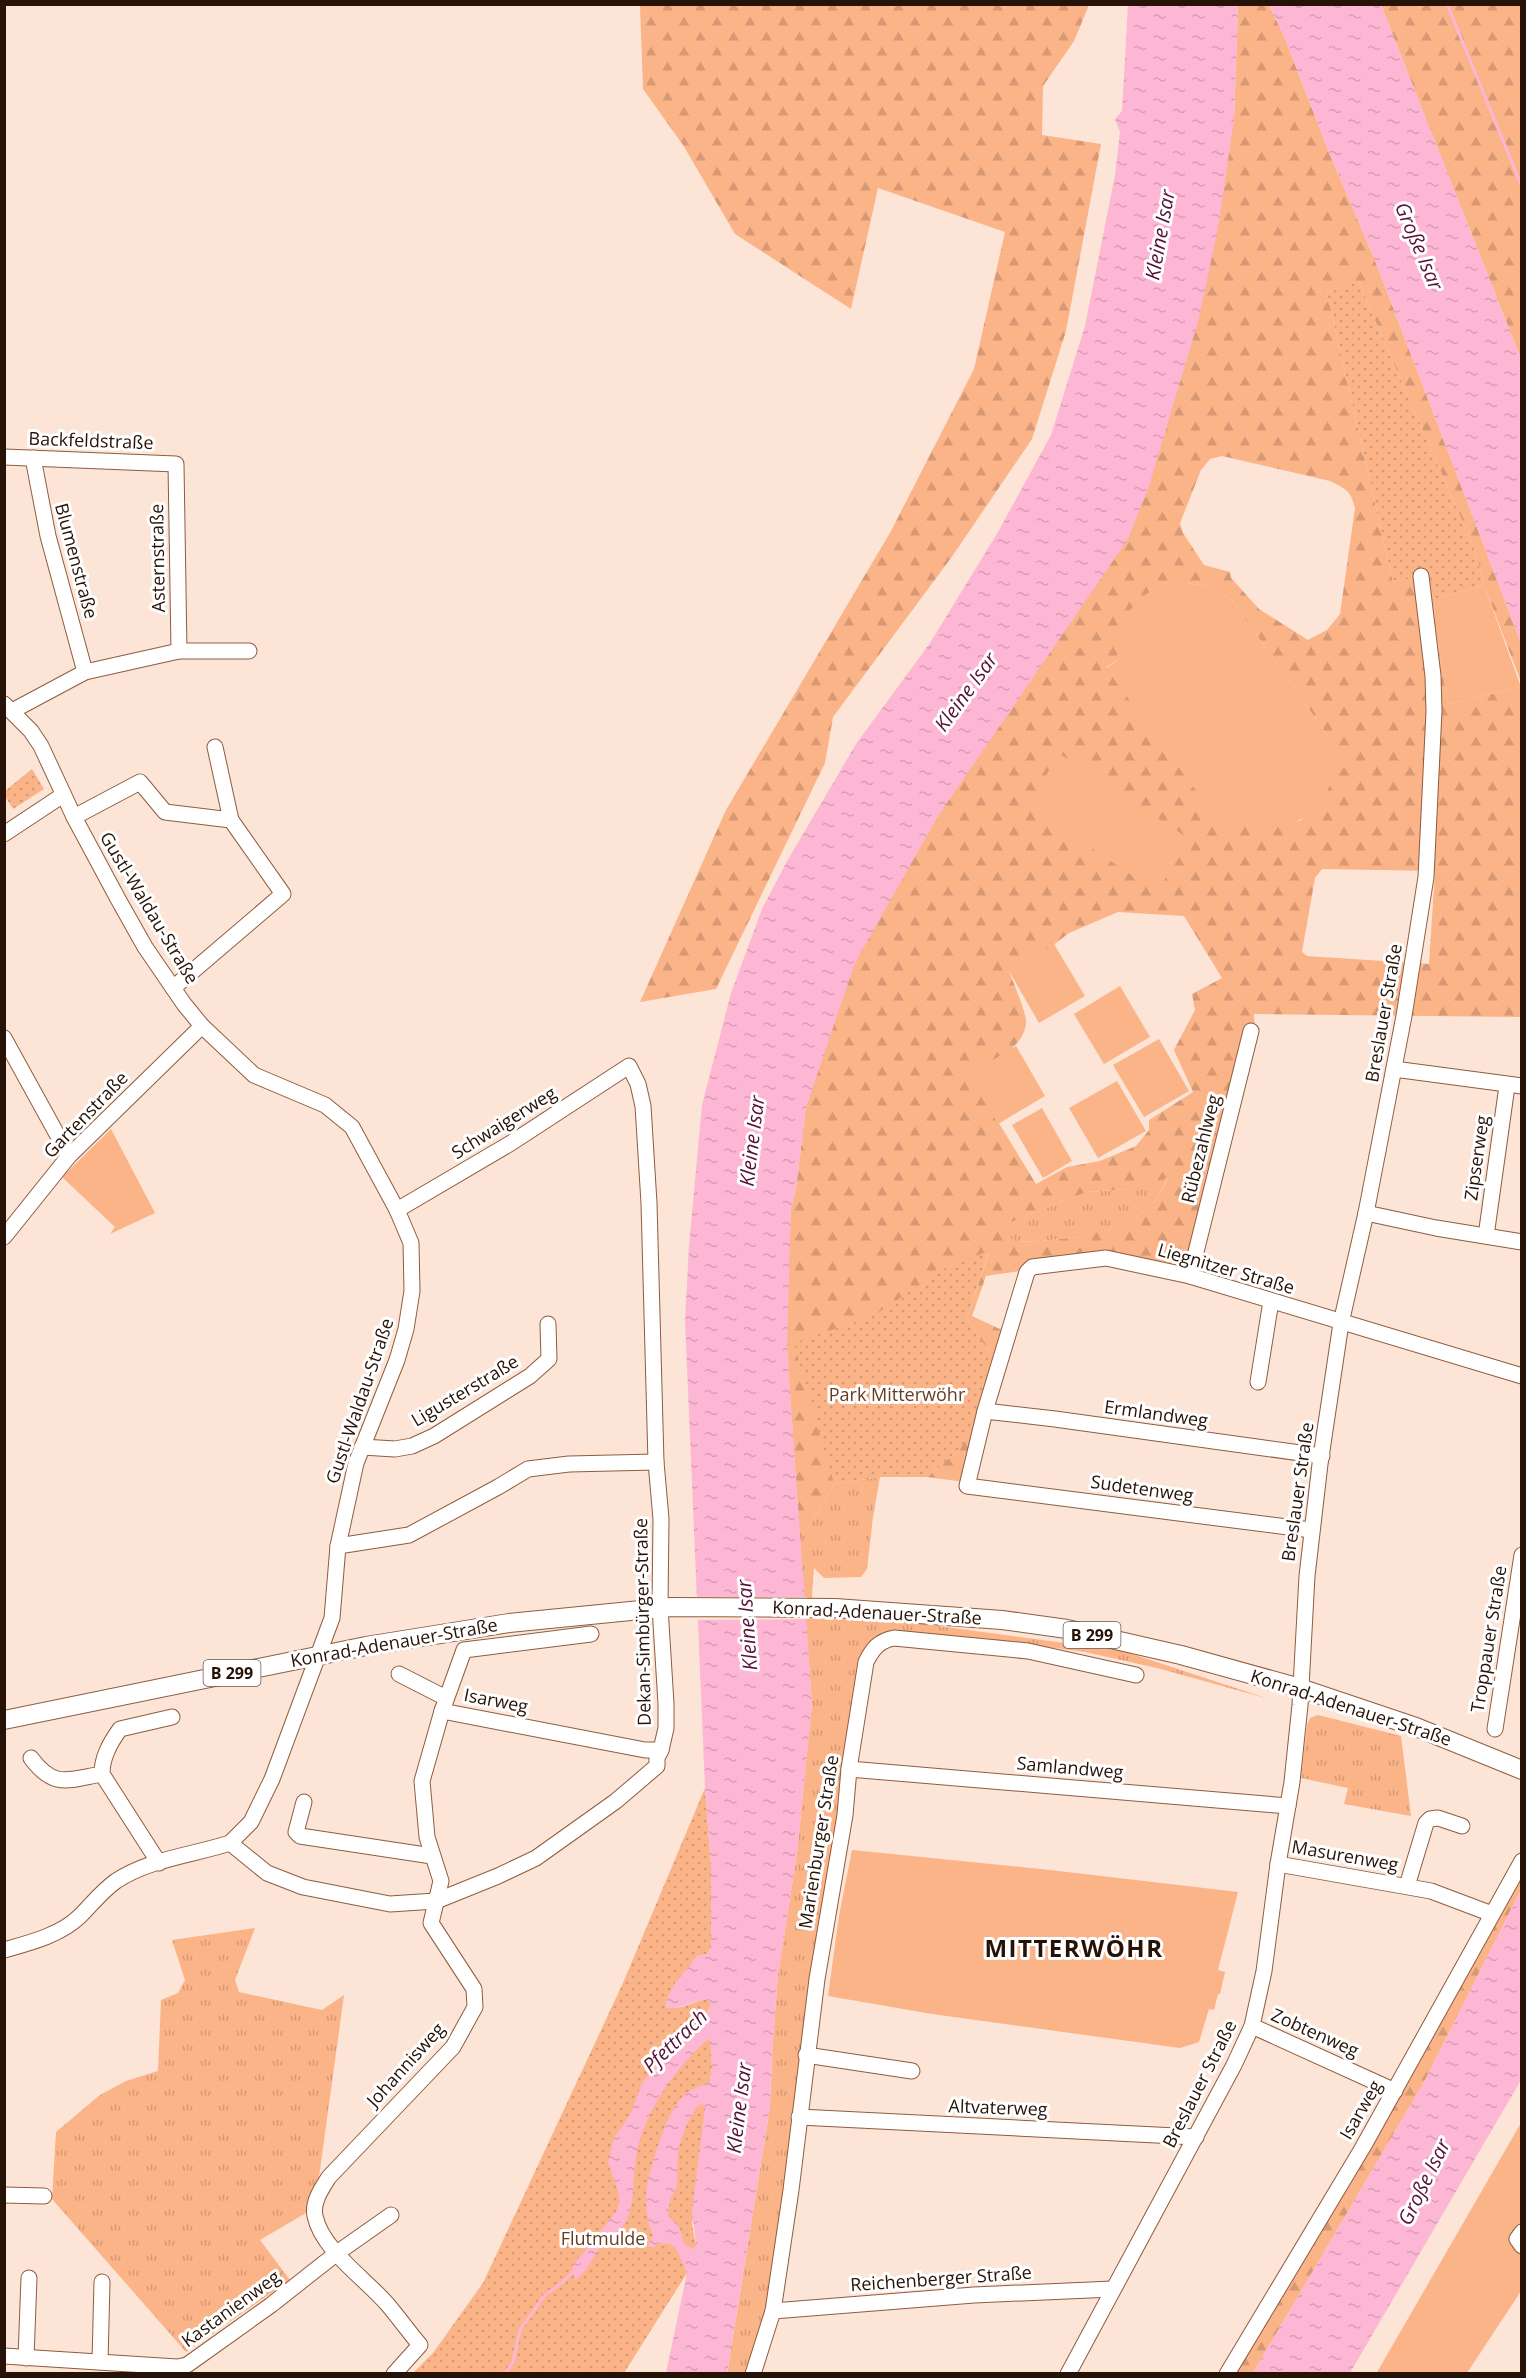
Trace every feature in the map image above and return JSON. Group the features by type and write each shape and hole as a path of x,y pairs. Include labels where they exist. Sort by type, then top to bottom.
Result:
{"main road":[{"name":"Konrad-Adenauer-Straße","path":"4,1720 319,1655 509,1623 665,1607 836,1608 1002,1620 1067,1629 1181,1655 1300,1688 1444,1736 1521,1770"}],"street":[{"name":"Backfeldstraße","path":"4,457 176,464"},
{"name":"Blumenstraße","path":"33,459 45,527 85,672"},
{"name":"Asternstraße","path":"176,464 179,651"},
{"name":"Breslauer Straße","path":"1068,2373 1196,2137 1252,2026 1264,1971 1288,1806 1300,1688 1311,1530 1341,1323 1366,1213 1394,1069 1426,877 1433,764 1433,676 1421,576"},
{"path":"8,707 85,672 179,651 249,651"},
{"name":"Gustl-Waldau-Straße","path":"8,707 42,746 63,795 117,899 173,988 202,1026 254,1075 325,1104 352,1127 397,1210 411,1243 412,1291 409,1313 397,1360 362,1447 347,1502 339,1546 332,1618 272,1779 251,1822 230,1843"},
{"path":"173,988 284,894 231,820 215,747"},
{"path":"74,817 140,782 165,812 231,820"},
{"path":"4,834 63,795"},
{"name":"Gartenstraße","path":"4,1237 69,1156 202,1026"},
{"name":"Rübezahlweg","path":"1190,1276 1251,1031"},
{"path":"4,1038 69,1156"},
{"name":"Schwaigerweg","path":"397,1210 511,1143 629,1066"},
{"name":"Dekan-Simbürger-Straße","path":"230,1843 267,1873 303,1887 390,1904 436,1901 536,1858 607,1808 657,1766 657,1758 666,1728 665,1607 656,1462 649,1203 644,1106 639,1084 629,1066"},
{"path":"1394,1069 1514,1086"},
{"name":"Zipserweg","path":"1486,1236 1514,1086"},
{"path":"1366,1213 1521,1242"},
{"name":"Liegnitzer Straße","path":"967,1486 985,1411 1020,1290 1027,1272 1032,1267 1106,1258 1190,1276 1521,1376"},
{"path":"1258,1382 1271,1301"},
{"name":"Ligusterstraße","path":"362,1447 395,1449 412,1446 460,1421 530,1376 549,1359 548,1324"},
{"name":"Ermlandweg","path":"985,1411 1322,1456"},
{"path":"339,1546 409,1535 498,1488 528,1469 569,1464 656,1462"},
{"name":"Sudetenweg","path":"967,1486 1311,1530"},
{"name":"Troppauer Straße","path":"1495,1729 1521,1555"},
{"name":"Isarweg","path":"591,1634 464,1650 444,1704 645,1750 661,1750"},
{"name":"Marienburger Straße","path":"753,2373 773,2311 806,2055 845,1815 849,1769 866,1662 872,1650 883,1641 894,1638 1028,1651 1137,1674"},
{"path":"399,1674 444,1704"},
{"name":"Johannisweg","path":"394,2373 420,2345 387,2304 338,2253 320,2229 314,2213 318,2195 328,2177 453,2047 475,2007 474,1989 431,1923 441,1881 427,1837 422,1781 444,1704"},
{"path":"159,1863 102,1774 102,1765 106,1751 120,1729 172,1717"},
{"path":"31,1758 42,1773 54,1779 71,1780 102,1774"},
{"name":"Samlandweg","path":"849,1769 1288,1806"},
{"path":"304,1802 296,1832 300,1836 432,1856"},
{"name":"Masurenweg","path":"1407,1886 1426,1823 1430,1819 1438,1818 1462,1826"},
{"path":"4,1950 54,1933 69,1924 118,1880 159,1863 230,1843"},
{"name":"Isarweg","path":"1227,2373 1395,2091 1521,1861"},
{"name":"Masurenweg","path":"1278,1864 1431,1891 1492,1914"},
{"name":"Zobtenweg","path":"1252,2026 1395,2091"},
{"path":"806,2055 912,2071"},
{"name":"Altvaterweg","path":"799,2117 1196,2137"},
{"path":"4,2195 44,2196"},
{"path":"338,2253 391,2215"},
{"path":"1521,2232 1517,2239 1521,2246"},
{"name":"Kastanienweg","path":"4,2356 70,2367 100,2362 152,2369 187,2365 271,2305 338,2253"},
{"path":"26,2358 30,2278"},
{"path":"100,2362 102,2282"},
{"name":"Reichenberger Straße","path":"773,2311 996,2294 1113,2289"}],"green space":[{"path":"640,5 1089,5 1074,41 1043,86 1042,135 1101,144 1066,331 1032,439 951,558 833,717 825,763 716,989 640,1002 726,810 891,531 974,369 1005,232 878,188 851,309 735,234 683,145 643,89"},
{"path":"1238,5 1269,5 1284,36 1328,150 1376,263 1521,643 1521,682 1484,585 1476,553 1358,281 1327,293 1393,582 1427,575 1434,599 1435,625 1448,704 1521,687 1521,1017 1254,1014 1255,1031 1187,1266 1105,1251 1028,1260 1020,1271 986,1276 972,1316 1002,1330 965,1482 927,1477 960,1449 989,1352 967,1318 989,1252 945,1268 830,1371 834,1484 800,1541 787,1348 787,1281 791,1208 796,1188 806,1107 854,963 936,819 1234,120","holes":["1222,456 1330,481 1349,494 1355,508 1340,614 1327,630 1308,640 1259,609 1231,578 1230,572 1204,565 1183,533 1180,523 1201,470 1210,459","1186,583 1210,586 1232,600 1334,745 1301,820 1272,826 1243,823 1106,667 1118,660 1130,616 1136,606 1143,597 1168,586","1322,869 1435,871 1429,964 1307,956 1302,952 1315,878","1118,912 1184,916 1222,978 1192,994 1195,1010 1174,1050 1193,1092 1149,1120 1149,1130 1136,1146 1100,1161 1067,1167 1036,1184 969,1074 1005,1054 1020,1039 1026,1021 1009,971 1052,946 1069,933","1168,1178 1157,1199 1139,1215 1111,1229 1078,1237 1018,1242 993,1229 1087,1192 1127,1189"]},
{"path":"1381,5 1521,5 1521,359"},
{"path":"1358,281 1476,553 1484,585 1434,599 1427,575 1393,582 1327,293"},
{"path":"1186,583 1210,586 1232,600 1334,745 1333,778 1326,793 1314,808 1292,824 1269,827 1243,823 1227,833 1106,668 1118,660 1116,643 1118,632 1134,606 1158,587"},
{"path":"1484,585 1521,687 1448,704 1435,625 1434,599"},
{"path":"1060,754 1191,840 1156,892 1027,804"},
{"path":"32,769 44,789 13,809 5,796 5,791"},
{"path":"1054,944 1085,996 1039,1023 1009,971"},
{"path":"1120,986 1150,1037 1104,1064 1074,1014"},
{"path":"1159,1039 1189,1091 1144,1117 1113,1065"},
{"path":"1016,1046 1045,1096 998,1124 969,1074"},
{"path":"1117,1081 1146,1131 1098,1158 1069,1108"},
{"path":"1042,1108 1072,1161 1043,1178 1012,1125"},
{"path":"111,1129 155,1213 110,1234 115,1227 62,1177"},
{"path":"1168,1177 1157,1199 1139,1215 1112,1229 1078,1237 1017,1242 992,1229 1087,1192 1127,1189"},
{"name":"Park Mitterwöhr","path":"989,1251 967,1318 989,1352 979,1415 960,1449 927,1477 880,1477 834,1484 794,1343 873,1316 945,1268"},
{"path":"880,1477 867,1569 861,1577 824,1578 814,1568 812,1595 814,1615 842,1613 1123,1651 1269,1699 1157,1668 1085,1652 1032,1645 912,1634 872,1650 791,2190 753,2373 727,2374 770,2107 778,1975 797,1853 812,1704 800,1541 834,1484"},
{"path":"1318,1715 1401,1736 1411,1816 1344,1804 1348,1788 1301,1778 1307,1725 1310,1718"},
{"name":"Flutmulde","path":"705,1788 711,1866 711,1947 707,1954 697,1956 676,1982 666,2002 672,2008 707,1999 710,2002 706,2014 712,2066 692,2224 696,2245 687,2273 624,2373 412,2374 433,2353 483,2283 623,1983"},
{"path":"852,1850 1238,1892 1218,1970 1225,1972 1220,1994 1218,1994 1214,2010 1209,2009 1199,2042 1180,2048 932,2014 828,1996 839,1916"},
{"path":"1521,1868 1521,1890 1423,2084 1253,2373 1232,2374"},
{"path":"255,1928 235,1980 239,1992 322,2010 344,1995 319,2177 306,2213 260,2240 290,2280 186,2352 52,2199 56,2132 100,2095 126,2081 158,2071 161,2000 178,1993 185,1980 172,1940"},
{"path":"1521,2123 1521,2224 1512,2235 1521,2253 1521,2291 1467,2373 1376,2374"}],"water":[{"name":"Kleine Isar","path":"1128,5 1238,5 1234,120 1218,228 1198,322 1149,486 1128,539 936,819 855,963 806,1107 796,1188 791,1208 787,1348 812,1704 797,1853 778,1975 770,2107 727,2373 666,2373 687,2273 677,2250 670,2244 658,2243 652,2248 648,2246 653,2235 647,2213 647,2188 658,2146 676,2105 688,2092 710,2082 712,2066 710,2038 674,2076 645,2124 636,2158 631,2207 624,2225 606,2240 575,2280 572,2267 616,2212 619,2194 608,2162 614,2138 630,2115 642,2083 667,2053 705,2018 710,2007 707,1999 666,2008 669,1994 678,1980 697,1956 707,1954 711,1947 711,1866 705,1788 685,1320 689,1246 702,1105 731,993 762,909 786,863 856,744 930,643 998,532 1051,435 1085,326 1115,175 1120,132 1115,119 1122,111","holes":["704,2105 692,2210 694,2249 684,2244 680,2229 668,2215 670,2200 677,2187 678,2149 696,2107"]},
{"name":"Große Isar","path":"1269,5 1381,5 1521,359 1521,643 1376,263 1328,150 1284,36"},
{"name":"Große Isar","path":"1521,1890 1521,2080 1350,2373 1253,2373 1423,2084"}],"pier":[{"path":"694,1597 807,1597 809,1619 695,1620"}],"waterway":[{"path":"1447,4 1522,187"},
{"name":"Pfettrach","path":"505,2374 513,2362 520,2330 544,2296 564,2281 576,2268"}],"district":[{"name":"MITTERWÖHR","path":"1074,1949"}]}
